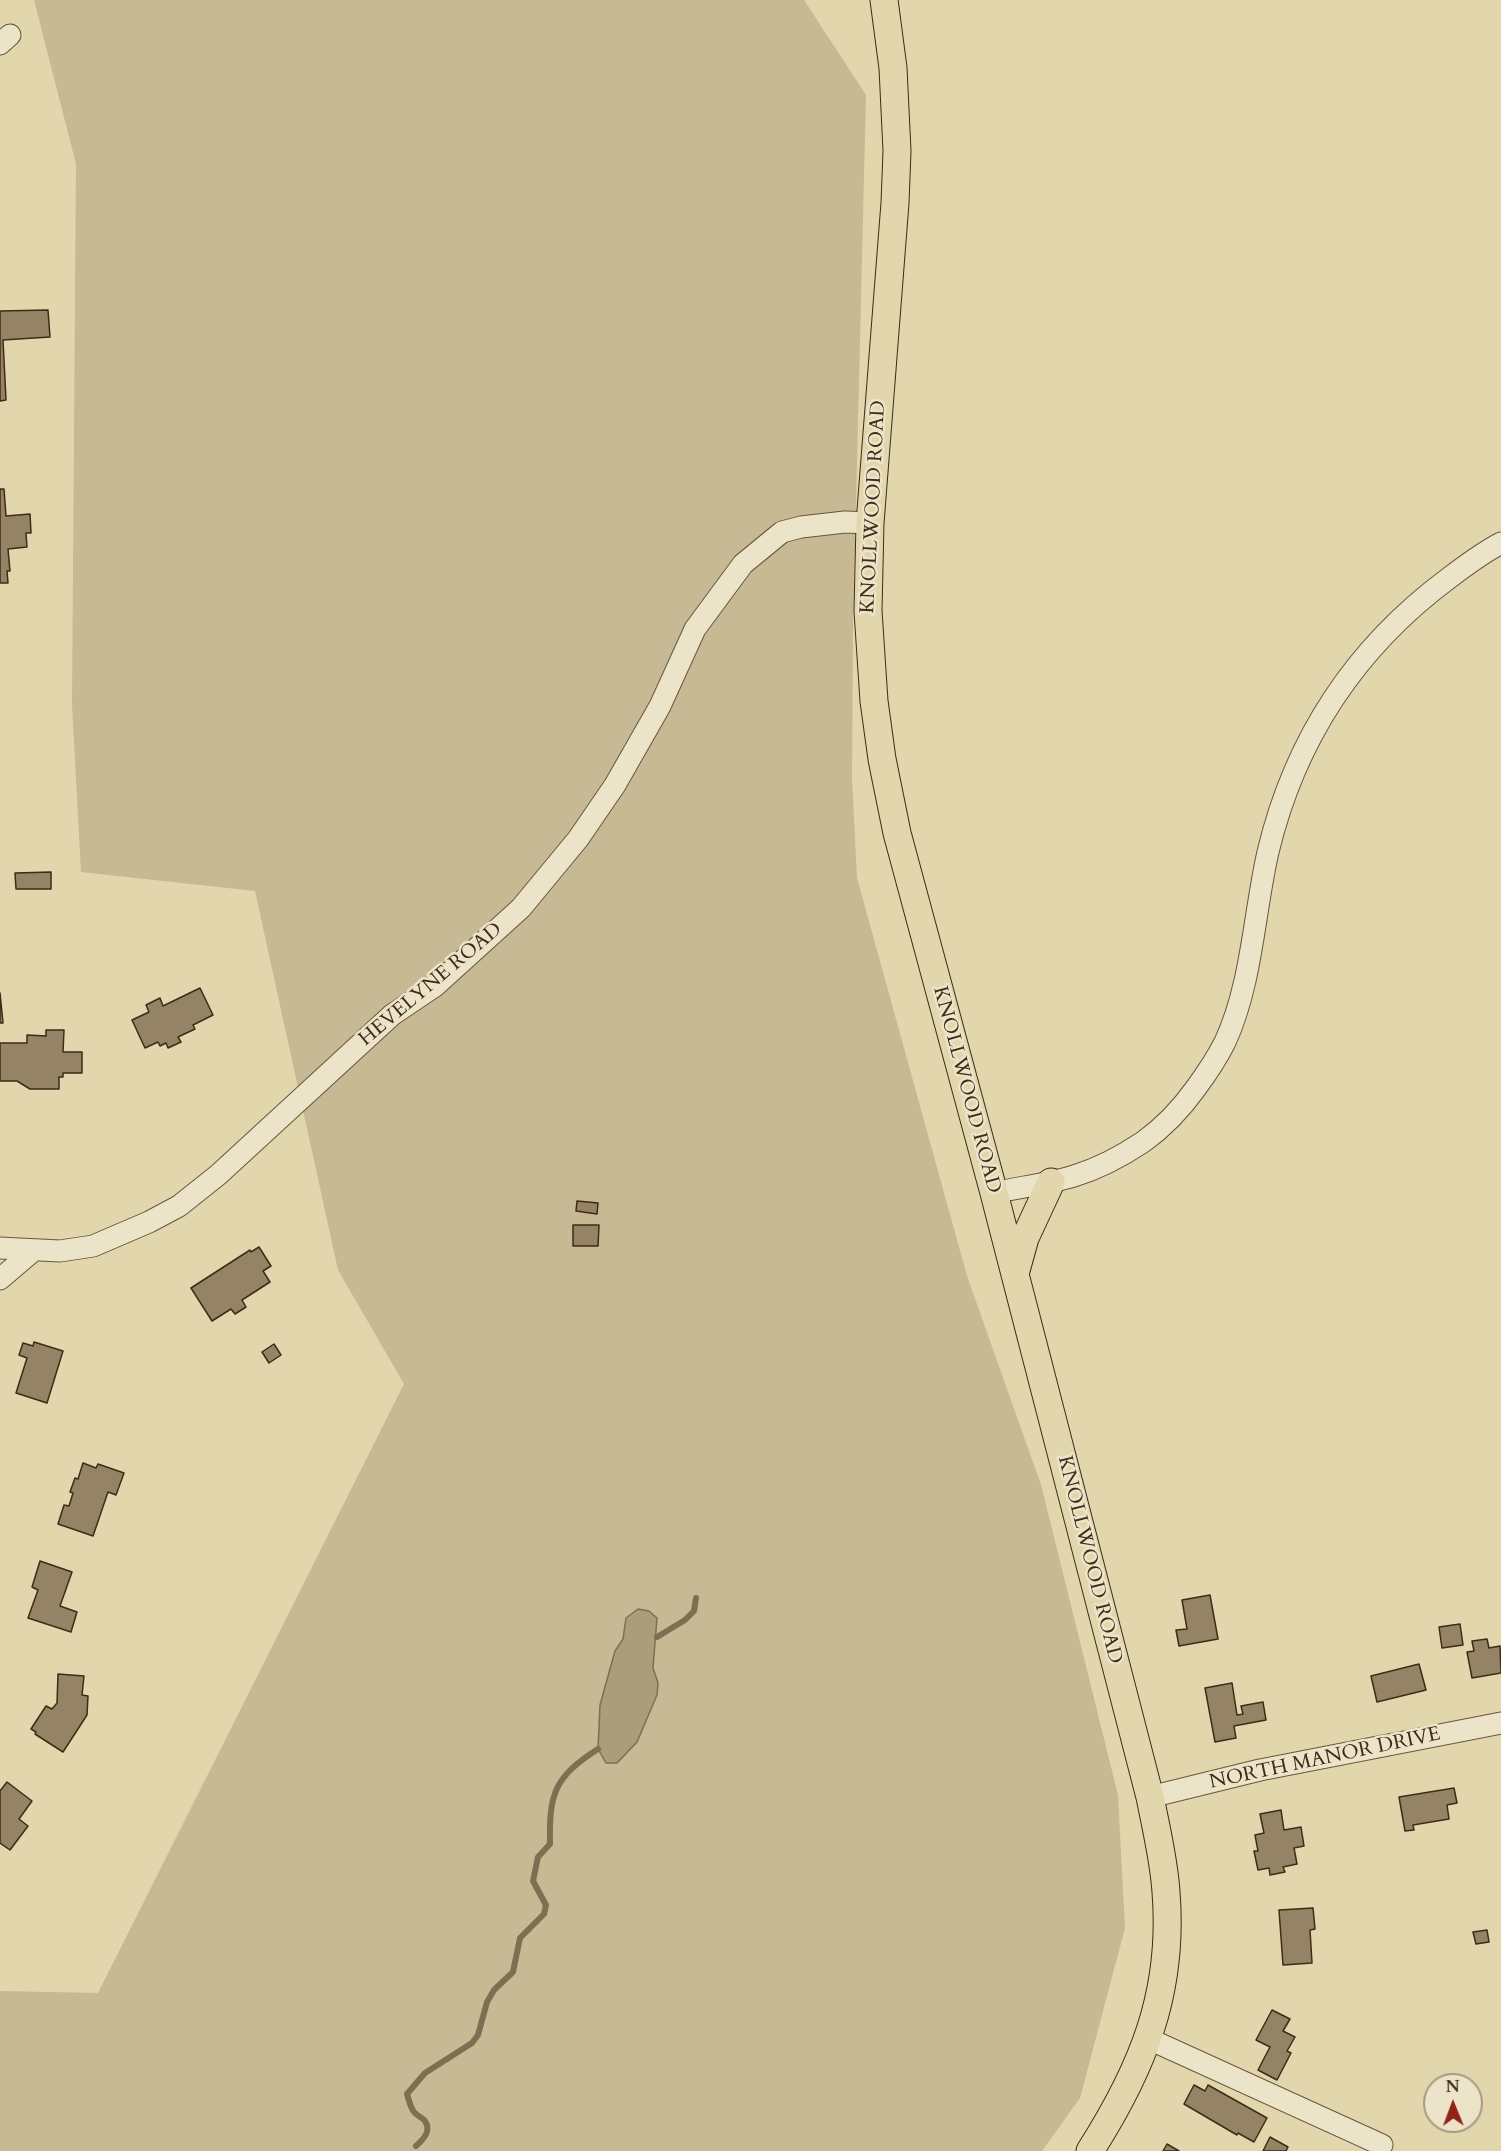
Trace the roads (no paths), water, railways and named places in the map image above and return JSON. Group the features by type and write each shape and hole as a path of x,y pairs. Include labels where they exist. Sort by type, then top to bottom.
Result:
{"main road":[{"name":"KNOLLWOOD ROAD","path":"884,0 893,68 897,151 870,523 868,611 874,701 882,759 897,834 994,1193 1150,1797 1161,1849 1166,1892 1167,1949 1164,1975 1149,2039 1135,2074 1090,2151"},
{"path":"1015,1275 1025,1238 1052,1182"}],"street":[{"name":"HEVELYNE ROAD","path":"0,1248 60,1251 93,1246 149,1222 179,1206 218,1175 392,1015 435,986 521,908 578,839 615,785 660,706 695,629 743,564 782,532 834,523 870,523"},
{"path":"994,1193 1052,1182 1099,1166 1142,1142 1179,1111 1212,1066 1226,1041 1238,1008 1268,852 1286,792 1307,741 1336,692 1372,648 1419,600 1486,551 1501,543"},
{"path":"0,1279 34,1250"},
{"name":"NORTH MANOR DRIVE","path":"1150,1797 1260,1770 1501,1724"},
{"path":"1149,2039 1382,2145"}],"waterway":[{"path":"657,1637 685,1620 694,1611 696,1598"},
{"path":"416,2146 424,2138 428,2128 425,2121 413,2110 407,2094 425,2073 472,2043 478,2035 487,2002 494,1990 513,1972 520,1938 544,1914 546,1905 533,1881 538,1857 550,1844 551,1812 557,1788 572,1769 598,1749"}]}
